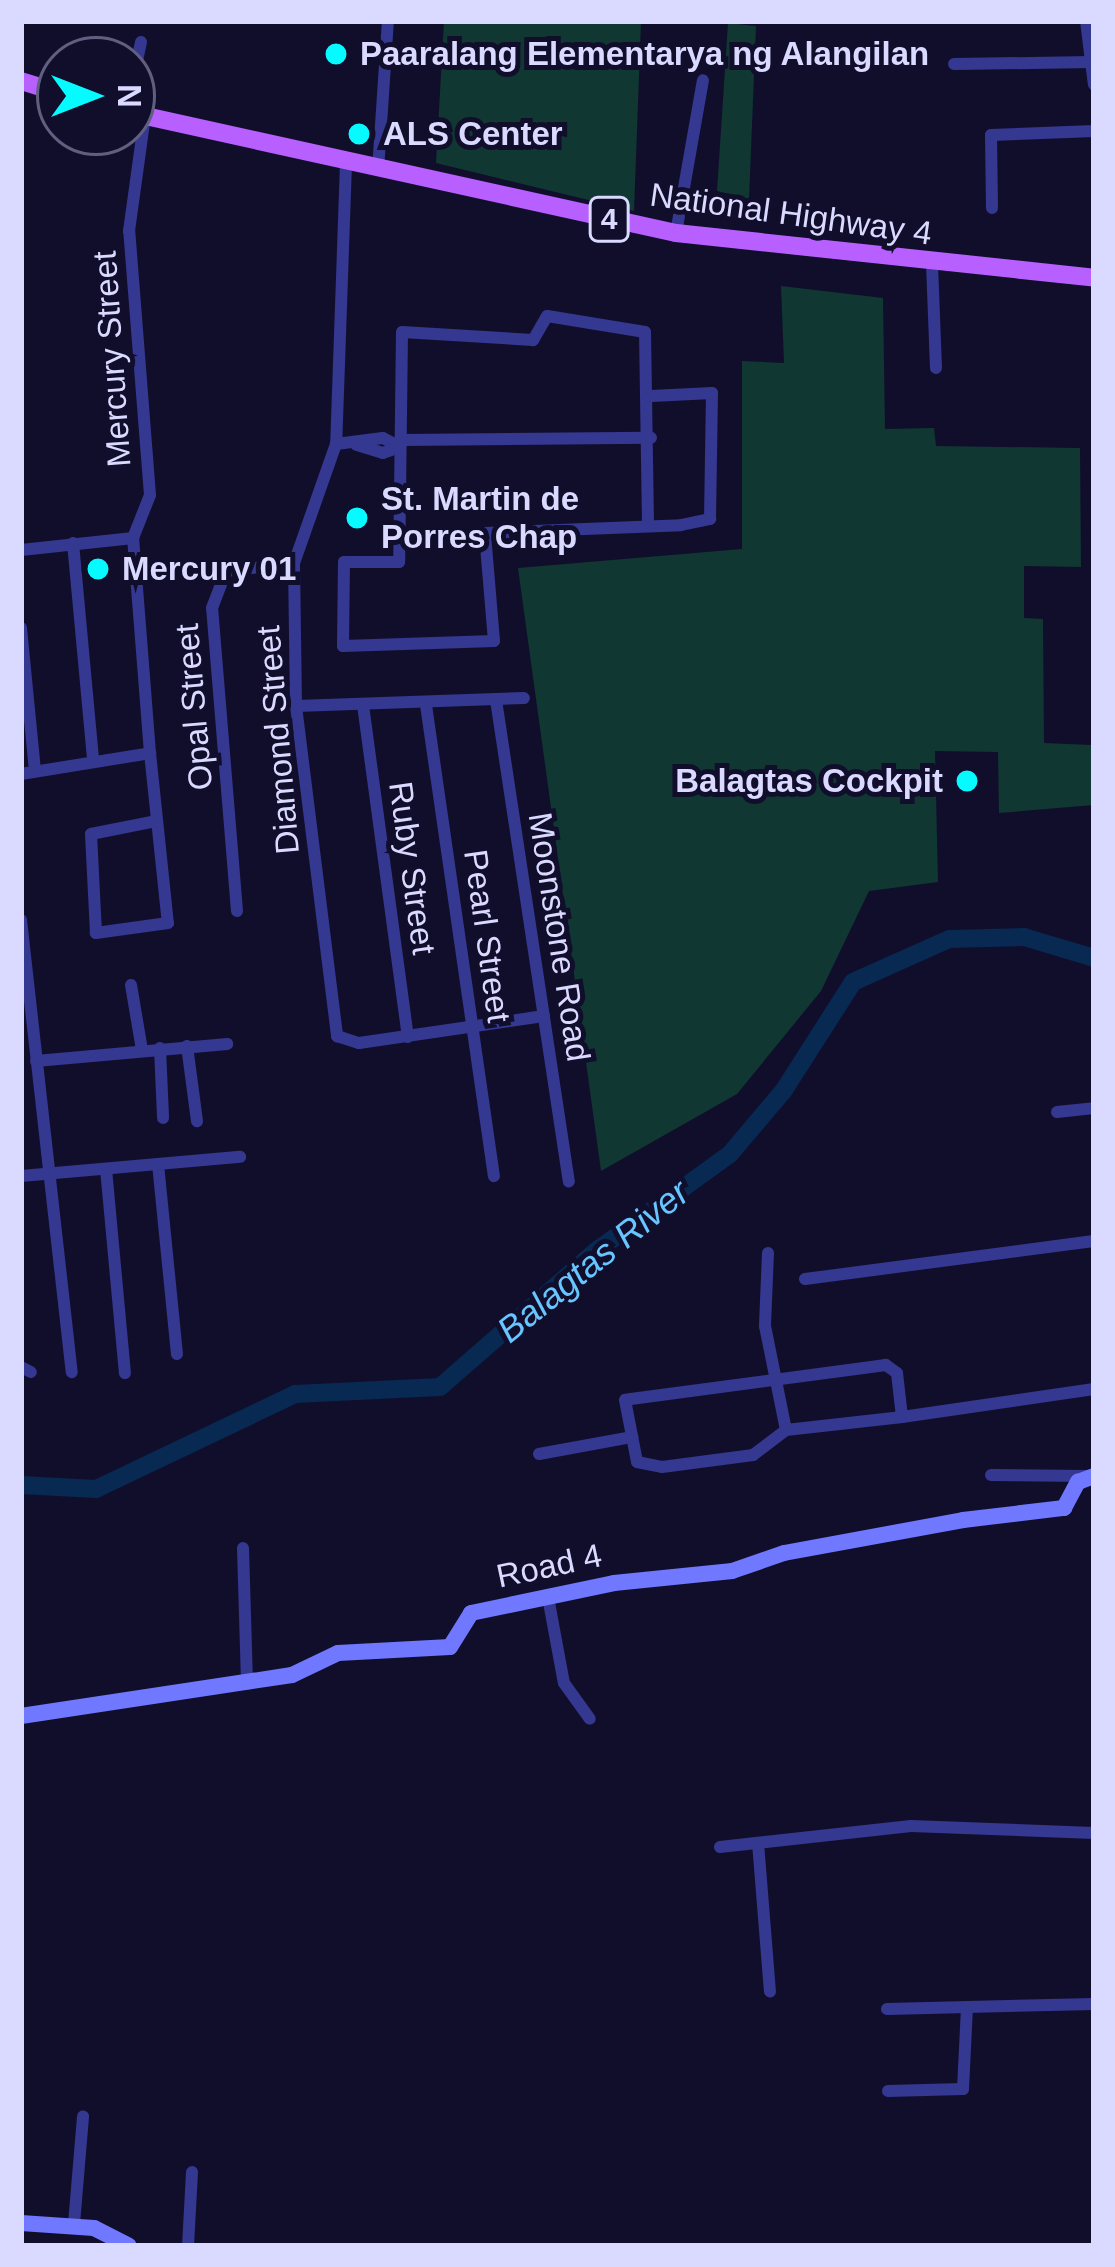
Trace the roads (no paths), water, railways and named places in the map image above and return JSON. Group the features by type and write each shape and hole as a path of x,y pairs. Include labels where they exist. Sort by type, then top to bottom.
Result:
{"main road":[{"name":"National Highway 4","path":"156,118 676,232 932,264 1094,278"}],"street":[{"path":"378,170 388,21"},
{"path":"1086,21 1094,85"},
{"path":"954,64 1090,62"},
{"path":"676,232 703,80"},
{"path":"992,208 991,135 1094,131"},
{"name":"Mercury Street","path":"135,156 129,231 150,495 133,538 168,923 96,933 91,834 156,821"},
{"name":"Diamond Street","path":"346,163 336,444 295,563 296,706 337,1036 359,1043 544,1016"},
{"path":"932,264 936,368"},
{"path":"648,523 651,396 645,332 548,316 532,340 402,332 399,562 344,562 343,646 491,642 485,533 648,523 710,518 712,393 651,396"},
{"path":"336,444 383,453 400,443 651,438"},
{"path":"21,550 133,538"},
{"path":"73,543 93,760"},
{"name":"Opal Street","path":"237,911 212,608 226,571 295,563"},
{"path":"21,628 28,772 150,753"},
{"path":"296,706 524,698"},
{"name":"Moonstone Road","path":"496,700 568,1182"},
{"name":"Pearl Street","path":"426,704 494,1176"},
{"name":"Ruby Street","path":"362,705 408,1037"},
{"path":"21,920 26,1019 36,1061 72,1372"},
{"path":"131,985 142,1050"},
{"path":"36,1061 227,1044"},
{"path":"187,1046 197,1121"},
{"path":"160,1048 164,1118"},
{"path":"1057,1112 1094,1108"},
{"path":"21,1176 240,1157"},
{"path":"158,1164 176,1354"},
{"path":"106,1169 124,1373"},
{"path":"805,1279 1094,1241"},
{"path":"768,1253 765,1326 780,1381 786,1430"},
{"path":"902,1417 897,1373 886,1365 629,1396 640,1466 662,1467 753,1455 786,1430 902,1417 1094,1389"},
{"path":"539,1454 632,1437"},
{"path":"991,1475 1090,1476"},
{"name":"Road 4","path":"21,1716 247,1684 292,1675 338,1653 450,1647 468,1615 1064,1508 1090,1476"},
{"path":"243,1547 247,1684"},
{"path":"548,1597 564,1683 590,1719"},
{"path":"720,1846 911,1826 1094,1833"},
{"path":"758,1843 770,1992"},
{"path":"886,2009 1094,2004"},
{"path":"888,2091 966,2086 967,2007"},
{"path":"74,2224 83,2116"},
{"path":"188,2246 191,2172"},
{"path":"21,2223 74,2224 128,2246"}],"waterway":[{"name":"Balagtas River","path":"21,1485 96,1489 295,1394 440,1387 596,1251 730,1154 784,1090 853,982 949,939 1024,937 1094,958"}],"place":[{"name":"Paaralang Elementarya ng Alangilan","path":"336,54"},
{"name":"ALS Center","path":"359,134"},
{"name":"St. Martin de Porres Chap","path":"357,518"},
{"name":"Mercury 01","path":"98,569"},
{"name":"Balagtas Cockpit","path":"967,781"}]}
